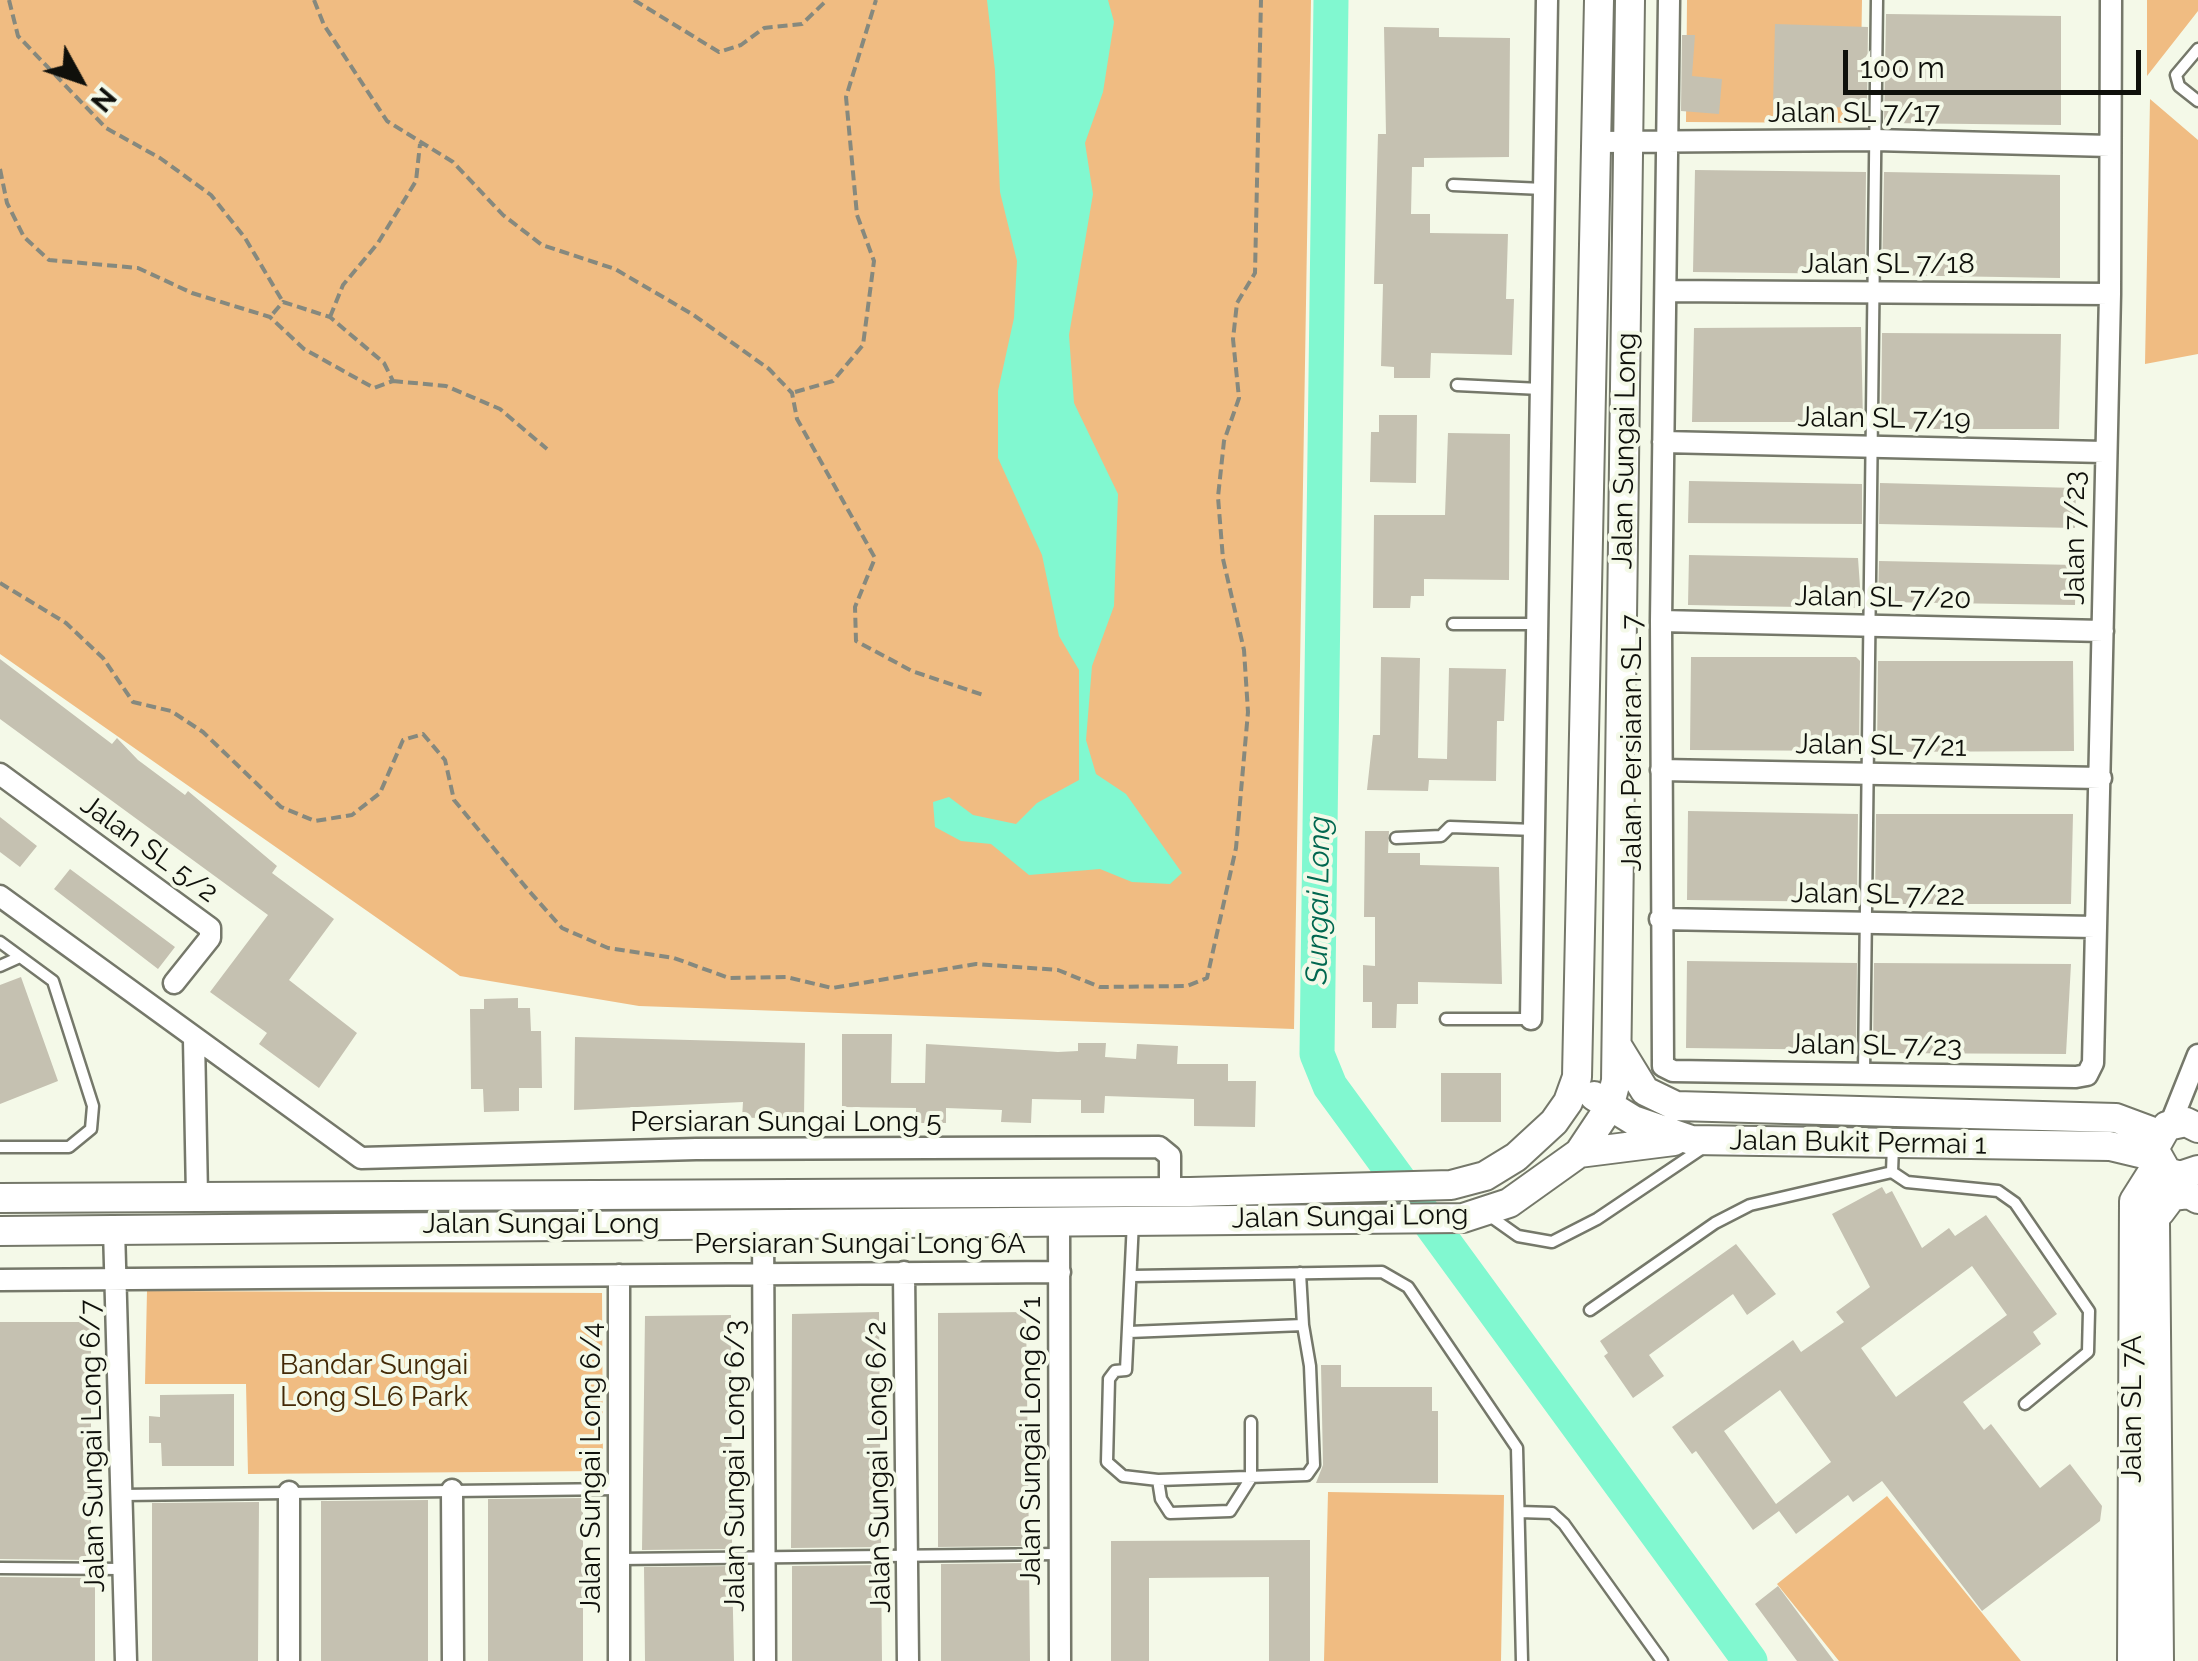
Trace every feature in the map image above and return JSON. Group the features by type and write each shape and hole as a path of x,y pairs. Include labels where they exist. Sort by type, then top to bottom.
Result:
{"street":[{"path":"1531,1019 1547,0"},
{"name":"Jalan Sungai Long","path":"0,1198 1170,1192 1451,1185 1485,1176 1536,1142 1568,1102 1577,1077 1599,0"},
{"name":"Jalan Sungai Long","path":"0,1230 1475,1216 1579,1154 1609,1108 1618,1046 1630,0"},
{"name":"Jalan Persiaran SL 7","path":"1663,1066 1661,621 1669,0"},
{"name":"Jalan 7/23","path":"2087,1075 2093,1063 2101,778 2111,0"},
{"name":"Jalan SL 7/17","path":"1597,142 1875,140 2110,146"},
{"name":"Jalan SL 7/18","path":"1666,291 2110,294"},
{"name":"Jalan SL 7/19","path":"1663,442 2104,452"},
{"name":"Jalan SL 7/20","path":"1661,621 2103,631"},
{"name":"Jalan SL 7/21","path":"1661,770 2101,778"},
{"name":"Jalan SL 5/2","path":"0,774 210,928 210,938 174,983"},
{"path":"0,896 194,1039 197,1196"},
{"name":"Jalan SL 7/22","path":"1660,920 2095,927"},
{"name":"Persiaran Sungai Long 5","path":"194,1039 361,1158 696,1150 1159,1147 1170,1156 1170,1192"},
{"name":"Jalan Bukit Permai 1","path":"1618,1046 1645,1092 1676,1106 2116,1118 2180,1161"},
{"path":"2180,1161 2198,1055"},
{"name":"Jalan SL 7/23","path":"1663,1066 1672,1072 2087,1075"},
{"name":"Jalan Bukit Permai 1","path":"1577,1077 1609,1108 1702,1141 1892,1158 2110,1146 2180,1161"},
{"path":"1579,1154 1648,1142 1702,1141"},
{"name":"Jalan SL 7A","path":"2160,1661 2155,1222 2158,1194 2180,1161"},
{"name":"Jalan SL 7A","path":"2132,1661 2134,1201 2180,1161"},
{"name":"Jalan Sungai Long 6/1","path":"1059,1222 1060,1661"},
{"name":"Jalan Sungai Long 6/3","path":"763,1224 765,1661"},
{"name":"Jalan Sungai Long 6/7","path":"114,1229 126,1661"},
{"name":"Persiaran Sungai Long 6A","path":"0,1280 116,1282 764,1271 1060,1272"},
{"name":"Jalan Sungai Long 6/2","path":"904,1272 908,1661"},
{"name":"Jalan Sungai Long 6/4","path":"619,1275 619,1661"},
{"path":"452,1490 453,1661"},
{"path":"289,1492 289,1661"}],"lane":[{"path":"1864,1073 1877,0"},
{"path":"2198,49 2176,76 2179,86 2198,102"},
{"path":"1454,185 1544,189"},
{"path":"1457,385 1540,388"},
{"path":"1453,624 1540,624"},
{"path":"1396,838 1441,836 1450,827 1535,830"},
{"path":"0,942 52,981 92,1106 92,1129 70,1147 0,1147"},
{"path":"0,966 20,957"},
{"path":"1446,1019 1531,1019"},
{"path":"1475,1216 1518,1236 1552,1242 1598,1219 1702,1141"},
{"path":"1590,1310 1715,1223 1750,1206 1892,1158 1907,1182 1998,1192 2016,1203 2089,1312 2088,1352 2025,1404"},
{"path":"1134,1220 1126,1370 1115,1371 1109,1379 1108,1462 1123,1476 1158,1480 1307,1475 1314,1465 1310,1366 1300,1273"},
{"path":"1132,1276 1382,1272 1408,1287 1513,1438 1520,1512 1522,1661"},
{"path":"1129,1332 1303,1326"},
{"path":"1158,1480 1161,1499 1170,1513 1230,1510 1251,1478 1251,1422"},
{"path":"122,1494 620,1488"},
{"path":"1520,1512 1552,1513 1564,1524 1662,1661"},
{"path":"619,1559 762,1561 1060,1554"},
{"path":"0,1568 124,1569"}],"path":[{"path":"9,0 18,36 106,128 160,158 211,196 245,238 282,302 330,316 384,363 393,380"},
{"path":"314,0 324,24 387,121 454,162 503,215 542,245 615,269 692,314 769,369 792,393 797,419 875,558 855,607 856,641 912,672 982,694"},
{"path":"634,0 719,52 741,45 764,28 802,24 827,0"},
{"path":"792,393 833,380 863,345 874,261 857,215 846,97 876,0"},
{"path":"0,583 66,623 103,658 133,702 171,711 187,721 281,807 315,821 352,815 380,793 403,740 423,734 445,760 454,800 529,892 562,928 608,948 674,958 730,978 786,977 832,988 976,964 1058,970 1100,987 1187,986 1207,978 1236,848 1248,712 1244,650 1224,559 1218,497 1224,442 1240,398 1233,339 1236,303 1254,274 1261,0"},
{"path":"330,316 343,285 378,243 416,181 420,144"},
{"path":"0,169 7,202 24,237 49,260 138,268 192,293 270,316 304,350 335,370 374,388 393,380 446,386 500,409 547,449"},
{"path":"270,316 282,302"}],"green space":[{"path":"0,0 1311,0 1294,1029 639,1006 460,976 0,654"},
{"path":"1687,0 1862,0 1860,123 1686,122"},
{"path":"2147,0 2198,0 2198,11 2147,76"},
{"path":"2150,99 2198,140 2198,354 2145,364"},
{"name":"Bandar Sungai Long SL6 Park","path":"147,1291 602,1293 603,1471 248,1474 246,1384 145,1384"},
{"path":"1328,1492 1504,1495 1501,1661 1324,1661"},
{"path":"1887,1496 2021,1661 1839,1661 1777,1584"}],"shaded area":[{"path":"987,0 1108,0 1114,22 1103,92 1085,143 1093,194 1069,335 1074,403 1118,494 1114,606 1092,666 1086,740 1096,774 1126,794 1182,873 1170,884 1132,882 1100,869 1029,875 991,844 961,841 935,827 933,802 949,797 973,815 1016,824 1037,803 1079,780 1079,670 1059,636 1042,555 998,458 998,391 1014,318 1017,261 1000,192 995,70"}],"building":[{"path":"1886,14 2061,16 2061,125 1884,123"},
{"path":"1775,24 1868,27 1867,108 1823,107 1823,120 1790,119 1790,106 1773,106"},
{"path":"1384,27 1439,28 1439,37 1510,38 1509,157 1424,158 1424,167 1412,167 1411,214 1430,214 1430,233 1508,234 1506,299 1514,299 1512,355 1431,353 1430,378 1394,378 1394,367 1381,366 1383,284 1374,284 1378,134 1386,134"},
{"path":"1682,35 1695,35 1692,76 1722,79 1719,114 1681,111"},
{"path":"1695,170 1866,172 1865,274 1693,272"},
{"path":"1884,172 2060,175 2060,278 1882,275"},
{"path":"1861,327 1863,422 1692,422 1694,328"},
{"path":"1882,333 2061,334 2059,429 1881,429"},
{"path":"1379,415 1417,415 1416,483 1370,482 1371,432 1379,432"},
{"path":"1448,433 1510,434 1509,580 1424,579 1424,596 1411,596 1410,608 1373,608 1374,515 1445,515"},
{"path":"1689,481 1862,484 1862,524 1688,523"},
{"path":"1880,483 2076,488 2075,528 1879,524"},
{"path":"1689,555 1858,558 1861,601 1857,608 1688,605"},
{"path":"1879,561 2076,565 2075,605 1878,602"},
{"path":"1381,657 1420,658 1418,758 1447,759 1449,668 1506,669 1504,721 1497,721 1496,781 1429,780 1428,791 1367,790 1373,735 1380,735"},
{"path":"1691,657 1856,657 1860,661 1859,751 1690,750"},
{"path":"0,659 112,744 117,738 138,760 185,795 188,791 277,866 272,873 334,919 289,980 357,1033 319,1088 259,1044 267,1033 210,992 268,915 0,719"},
{"path":"1878,661 2073,661 2074,751 1877,752"},
{"path":"1688,811 1858,814 1857,902 1687,900"},
{"path":"1876,814 2073,814 2071,904 1875,904"},
{"path":"0,817 37,846 20,867 0,852"},
{"path":"1365,831 1389,831 1388,853 1420,853 1420,865 1499,867 1502,984 1418,982 1418,1004 1397,1004 1396,1028 1372,1028 1372,1002 1363,1002 1363,965 1375,966 1375,917 1364,917"},
{"path":"70,869 175,947 158,969 54,889"},
{"path":"1687,961 1857,963 1856,1050 1686,1048"},
{"path":"1874,963 2071,964 2066,1054 1873,1053"},
{"path":"21,977 58,1081 0,1104 0,985"},
{"path":"518,998 518,1008 530,1008 531,1031 541,1031 542,1088 519,1088 519,1111 484,1112 483,1089 471,1089 470,1009 484,1009 484,999"},
{"path":"842,1034 892,1034 891,1083 925,1083 926,1044 1058,1052 1078,1051 1078,1043 1106,1043 1105,1057 1136,1059 1137,1044 1178,1046 1177,1064 1228,1064 1228,1081 1256,1081 1255,1127 1194,1126 1194,1099 1105,1096 1104,1113 1081,1113 1081,1100 1032,1099 1031,1123 1001,1122 1002,1110 946,1108 946,1123 916,1123 916,1108 842,1107"},
{"path":"575,1037 805,1043 804,1117 742,1118 743,1102 574,1110"},
{"path":"1441,1073 1501,1073 1501,1122 1441,1122"},
{"path":"1882,1187 1886,1194 1892,1191 1922,1248 1949,1228 1955,1236 1986,1215 2057,1314 2033,1332 2041,1344 1963,1402 1984,1430 1991,1424 2040,1488 2070,1464 2102,1506 2100,1521 1982,1611 1882,1481 1853,1502 1848,1495 1796,1534 1779,1511 1753,1530 1696,1451 1692,1454 1672,1427 1793,1340 1801,1352 1844,1322 1836,1312 1870,1287 1832,1214","holes":["1972,1266 2007,1315 1896,1397 1861,1348","1780,1390 1831,1462 1776,1504 1724,1431"]},
{"path":"1736,1244 1776,1294 1747,1315 1733,1294 1649,1355 1664,1376 1633,1398 1604,1356 1608,1353 1600,1341"},
{"path":"879,1312 881,1547 791,1548 792,1314"},
{"path":"1026,1312 1029,1546 938,1547 938,1313"},
{"path":"731,1315 732,1549 642,1550 645,1316"},
{"path":"0,1322 91,1322 91,1560 0,1559"},
{"path":"1321,1365 1341,1365 1341,1387 1432,1387 1432,1411 1438,1411 1438,1483 1316,1483 1323,1465"},
{"path":"234,1394 234,1466 162,1466 161,1443 149,1443 149,1416 160,1417 160,1395"},
{"path":"583,1498 583,1661 488,1661 488,1499"},
{"path":"428,1500 428,1661 321,1661 321,1501"},
{"path":"259,1502 258,1661 152,1661 152,1503"},
{"path":"1310,1540 1310,1661 1269,1661 1269,1577 1149,1578 1149,1661 1111,1661 1111,1541"},
{"path":"1029,1563 1030,1661 941,1661 941,1564"},
{"path":"881,1565 882,1661 792,1661 792,1566"},
{"path":"732,1566 734,1661 645,1661 644,1567"},
{"path":"0,1577 95,1578 95,1661 0,1661"},
{"path":"1778,1586 1834,1661 1797,1661 1755,1604"}],"waterway":[{"name":"Sungai Long","path":"1331,0 1317,1054 1330,1086 1750,1661"}]}
